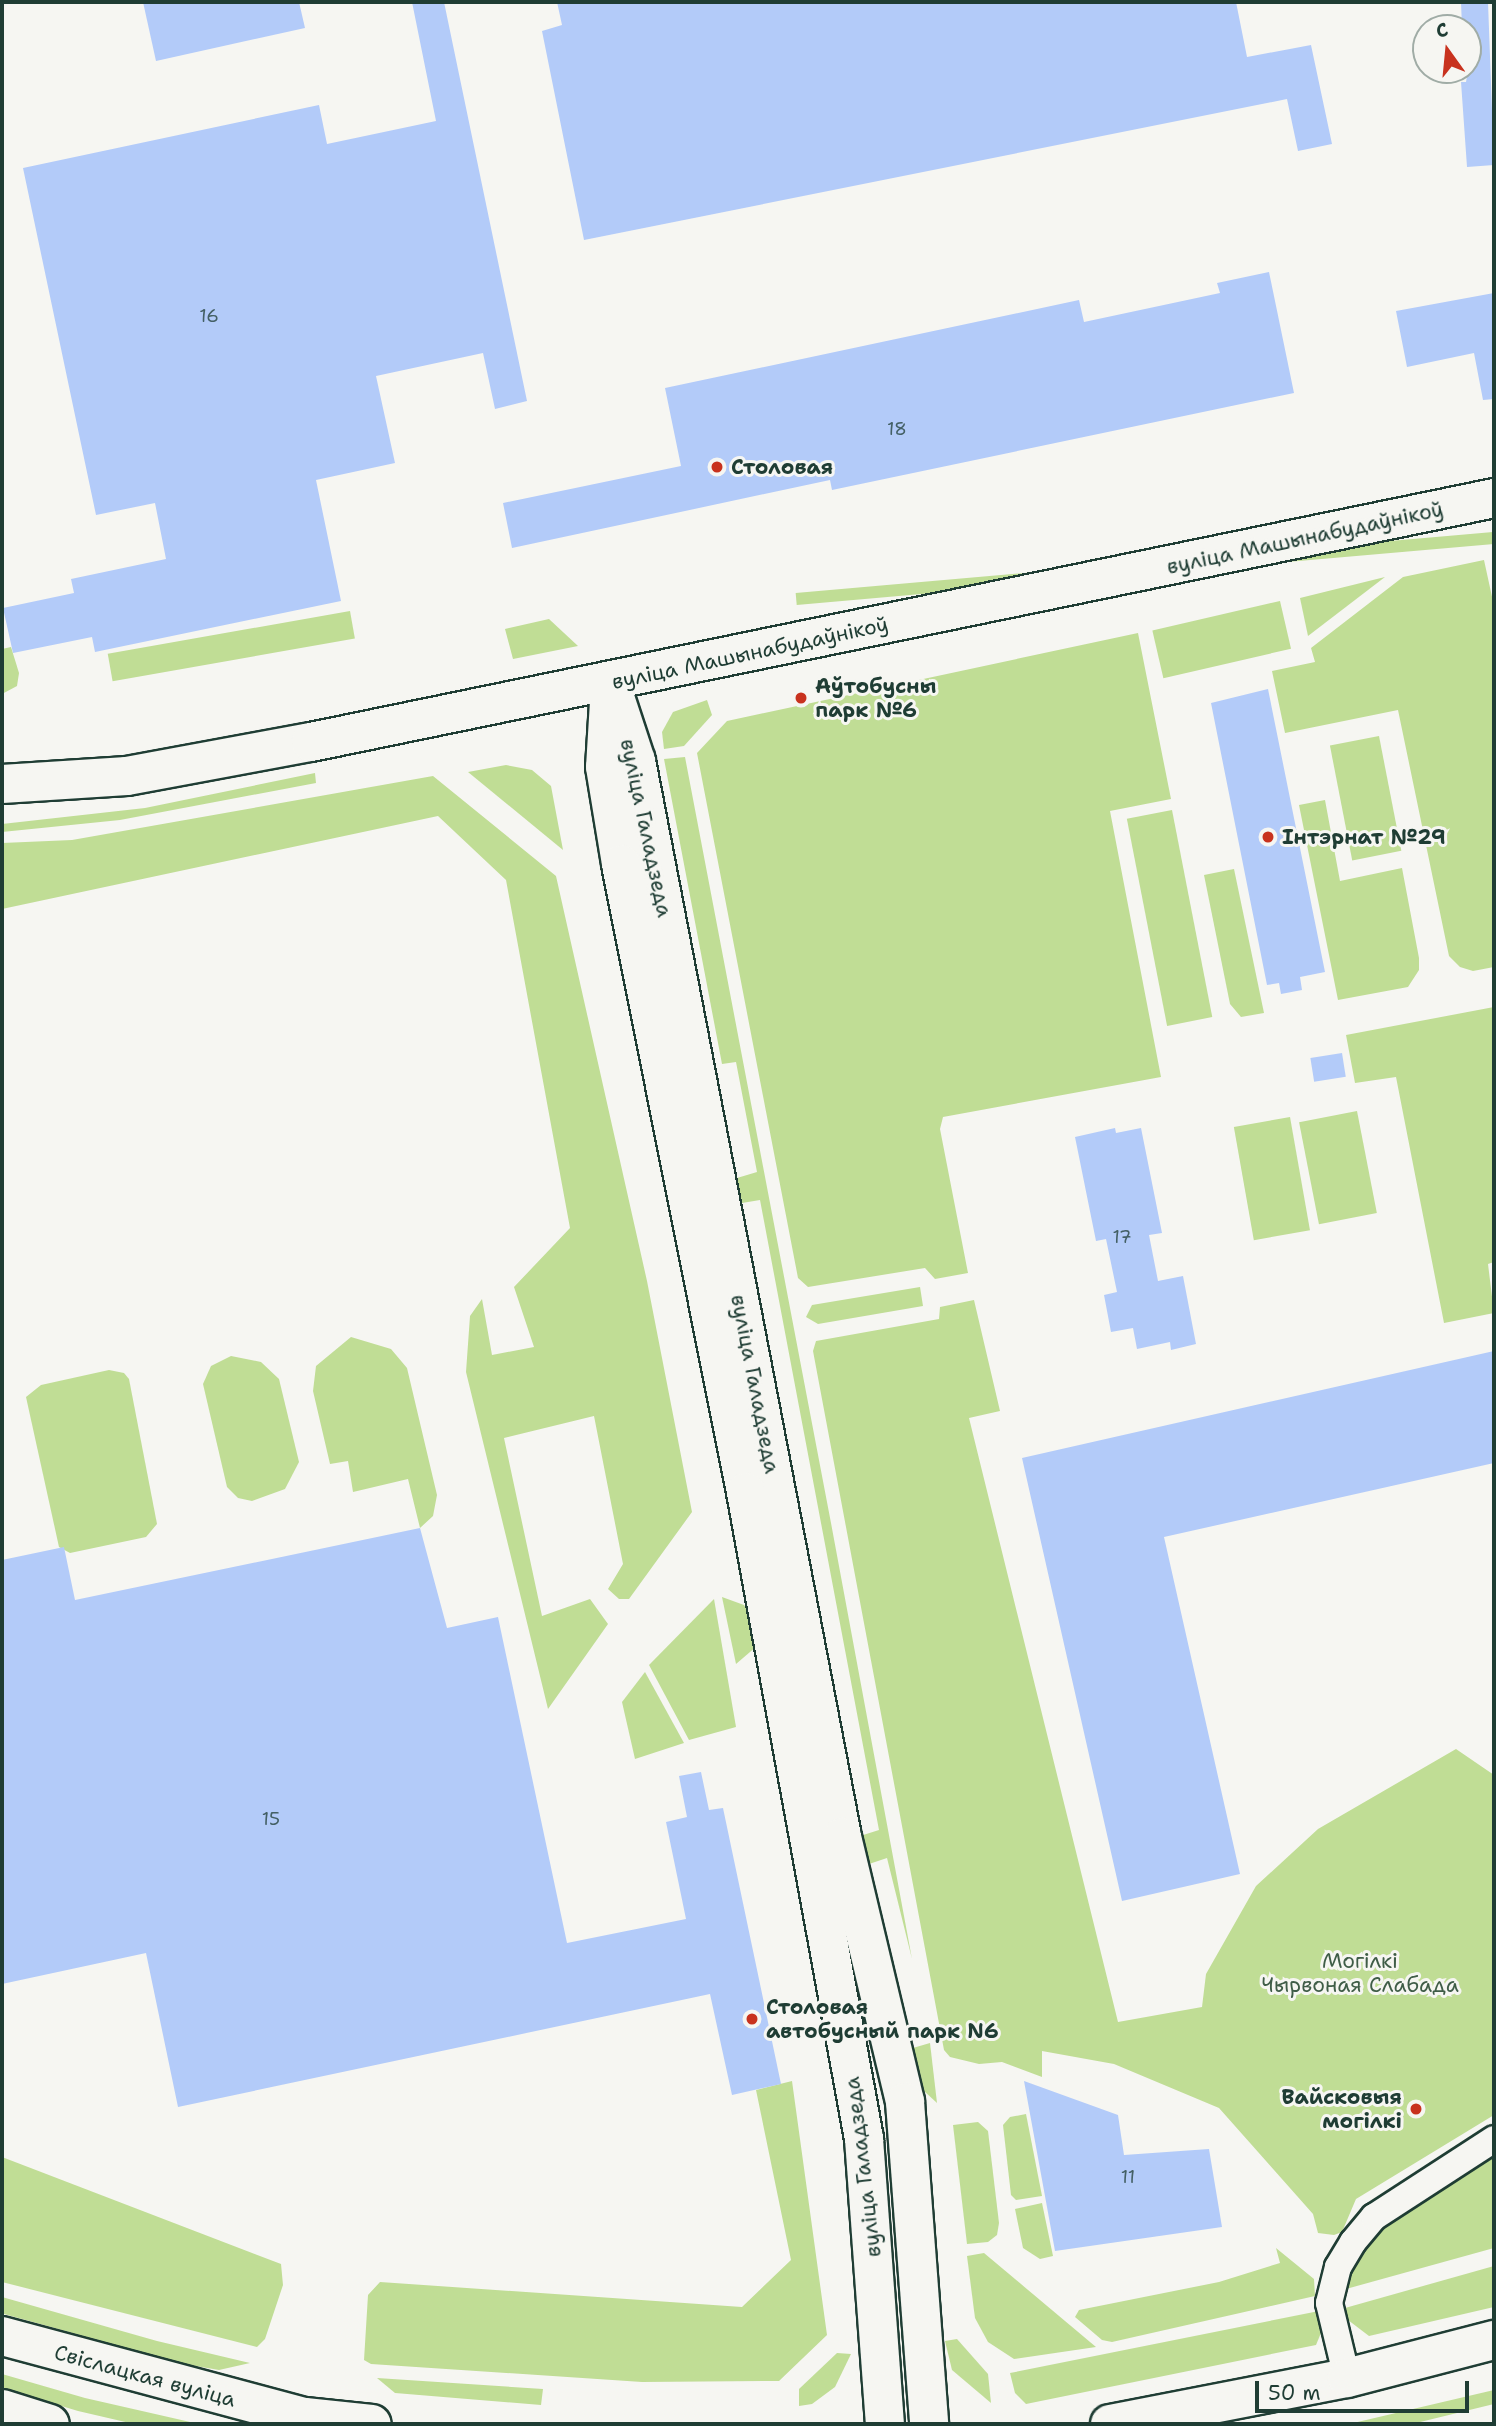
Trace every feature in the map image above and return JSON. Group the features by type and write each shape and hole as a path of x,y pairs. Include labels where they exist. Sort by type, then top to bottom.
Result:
{"main road":[{"name":"вуліца Машынабудаўнікоў","path":"2,784 127,776 610,682 1494,498"},
{"name":"вуліца Галадзеда","path":"610,682 605,767 621,864 748,1505 864,2139 885,2424"},
{"name":"вуліца Галадзеда","path":"610,682 636,761 842,1837 905,2102 929,2424"},
{"name":"Свіслацкая вуліца","path":"2,2336 305,2417 372,2424"},
{"path":"1110,2424 1347,2378 1494,2340"},
{"path":"2,2409 50,2424"}],"street":[{"path":"1347,2378 1329,2303 1338,2267 1353,2242 1374,2217 1494,2139"}],"green space":[{"path":"1493,532 1494,544 797,605 796,593"},
{"path":"1484,560 1494,606 1494,967 1473,971 1460,967 1449,956 1398,710 1285,733 1272,671 1315,662 1311,648 1403,577"},
{"path":"1385,577 1308,636 1300,598"},
{"path":"1280,601 1291,649 1163,678 1152,630"},
{"path":"350,611 355,639 113,681 108,654"},
{"path":"549,619 578,646 513,659 505,629"},
{"path":"1138,633 1171,799 1110,811 1161,1077 943,1117 940,1129 968,1273 935,1279 925,1268 808,1287 798,1278 697,753 727,721"},
{"path":"11,647 19,673 17,686 2,694 2,649"},
{"path":"707,700 712,715 684,746 664,749 662,732 673,712"},
{"path":"1379,736 1401,851 1352,860 1330,746"},
{"path":"685,757 912,1959 887,1858 866,1865 860,1836 879,1830 760,1200 742,1203 737,1178 757,1172 736,1062 722,1064 664,759"},
{"path":"506,765 532,770 551,786 563,850 468,772"},
{"path":"315,773 316,783 120,820 2,832 2,824 145,808"},
{"path":"433,776 556,876 647,1281 692,1512 629,1599 619,1599 608,1589 623,1564 594,1416 504,1438 542,1616 590,1599 608,1624 548,1709 466,1372 470,1316 482,1299 492,1355 534,1347 514,1287 570,1228 506,880 438,816 2,909 2,843 72,840"},
{"path":"1325,800 1340,881 1402,868 1419,958 1419,970 1408,987 1338,1000 1299,805"},
{"path":"1172,810 1212,1017 1167,1026 1127,819"},
{"path":"1234,869 1264,1013 1241,1017 1230,1004 1204,875"},
{"path":"1494,1007 1494,1262 1488,1264 1494,1313 1444,1323 1396,1077 1355,1083 1346,1035"},
{"path":"1357,1111 1377,1213 1319,1224 1299,1122"},
{"path":"1290,1117 1310,1230 1254,1240 1234,1127"},
{"path":"920,1287 923,1306 818,1324 806,1317 812,1305"},
{"name":"Могілкі Чырвоная Слабада","path":"974,1300 1000,1411 969,1418 1118,2022 1202,2007 1206,1974 1256,1886 1318,1829 1456,1749 1494,1775 1494,2115 1356,2199 1342,2232 1334,2235 1318,2233 1313,2214 1219,2108 1114,2064 1042,2051 1042,2077 1002,2062 979,2064 950,2057 944,2050 813,1351 816,1341 939,1319 940,1307"},
{"path":"351,1337 391,1349 407,1368 437,1495 433,1516 420,1528 408,1479 353,1492 348,1461 330,1464 313,1391 316,1366"},
{"path":"231,1356 261,1362 279,1379 299,1462 285,1489 252,1501 238,1498 227,1487 203,1384 211,1366"},
{"path":"109,1370 124,1373 129,1379 157,1524 146,1537 70,1553 59,1547 26,1397 41,1385"},
{"path":"722,1597 744,1605 751,1617 757,1646 736,1664"},
{"path":"714,1599 736,1727 689,1740 649,1665"},
{"path":"645,1672 684,1743 635,1759 622,1702"},
{"path":"930,2043 937,2103 924,2091 906,2050"},
{"path":"792,2081 827,2335 779,2381 642,2382 371,2364 364,2360 368,2295 380,2282 742,2307 791,2260 756,2090"},
{"path":"1026,2114 1042,2196 1016,2200 1011,2195 1003,2125 1010,2117"},
{"path":"978,2122 988,2131 999,2223 997,2235 988,2242 967,2244 953,2125"},
{"path":"1494,2156 1494,2248 1346,2289 1356,2256 1389,2219"},
{"path":"2,2157 281,2264 283,2285 265,2339 257,2347 2,2282"},
{"path":"1042,2203 1053,2256 1040,2259 1023,2248 1015,2209"},
{"path":"1276,2248 1314,2279 1315,2296 1112,2342 1102,2340 1075,2317 1079,2310 1219,2282 1280,2263"},
{"path":"984,2253 1096,2347 1014,2359 988,2342 975,2318 967,2256"},
{"path":"1494,2266 1494,2307 1369,2336 1348,2320 1345,2308"},
{"path":"2,2297 157,2341 250,2363 219,2370 184,2364 4,2314"},
{"path":"1319,2311 1323,2328 1316,2345 1026,2404 1015,2393 1010,2373"},
{"path":"957,2339 988,2374 991,2403 952,2370 945,2341"},
{"path":"837,2353 851,2354 835,2387 812,2404 799,2406 799,2389"},
{"path":"2,2374 85,2398 199,2424 134,2424 78,2411 2,2388"},
{"path":"377,2378 543,2389 541,2405 395,2393"},
{"path":"1494,2390 1494,2404 1412,2424 1349,2424"}],"building":[{"path":"143,2 299,2 305,28 156,61"},
{"path":"412,2 444,2 527,401 495,409 483,353 376,376 395,463 316,480 341,601 95,652 92,637 13,653 3,608 74,593 71,579 166,559 155,503 96,515 23,168 319,105 327,144 436,121"},
{"path":"557,2 1236,2 1247,57 1311,45 1332,144 1298,151 1287,99 584,240 542,31 562,25"},
{"path":"1461,2 1488,2 1494,165 1467,167 1461,84 1482,84 1482,14 1461,14"},
{"path":"1269,272 1294,393 832,490 830,480 512,548 503,503 681,466 665,388 1079,300 1084,322 1220,293 1217,283"},
{"path":"1494,293 1494,399 1483,400 1474,353 1407,367 1396,311"},
{"name":"Інтэрнат №29","path":"1268,689 1325,972 1300,977 1302,990 1281,994 1279,983 1267,985 1211,703"},
{"path":"1342,1053 1346,1077 1314,1082 1310,1058"},
{"path":"1115,1128 1116,1133 1141,1128 1162,1233 1149,1235 1158,1281 1183,1276 1196,1344 1171,1350 1170,1342 1137,1349 1133,1328 1111,1332 1104,1295 1117,1292 1106,1239 1096,1241 1075,1137"},
{"path":"1494,1351 1494,1463 1164,1537 1240,1874 1122,1901 1022,1458"},
{"path":"420,1528 447,1628 498,1617 567,1943 686,1919 666,1822 687,1817 679,1776 701,1772 709,1810 723,1808 781,2084 732,2095 710,1994 178,2107 146,1953 2,1984 2,1560 64,1547 75,1600"},
{"path":"1024,2081 1118,2115 1124,2155 1209,2149 1222,2227 1055,2251"}],"place":[{"name":"Столовая","path":"717,467"},
{"name":"Аўтобусны парк №6","path":"801,698"},
{"name":"Інтэрнат №29","path":"1268,837"},
{"name":"Столовая автобусный парк N6","path":"752,2019"},
{"name":"Вайсковыя могілкі","path":"1416,2109"}]}
